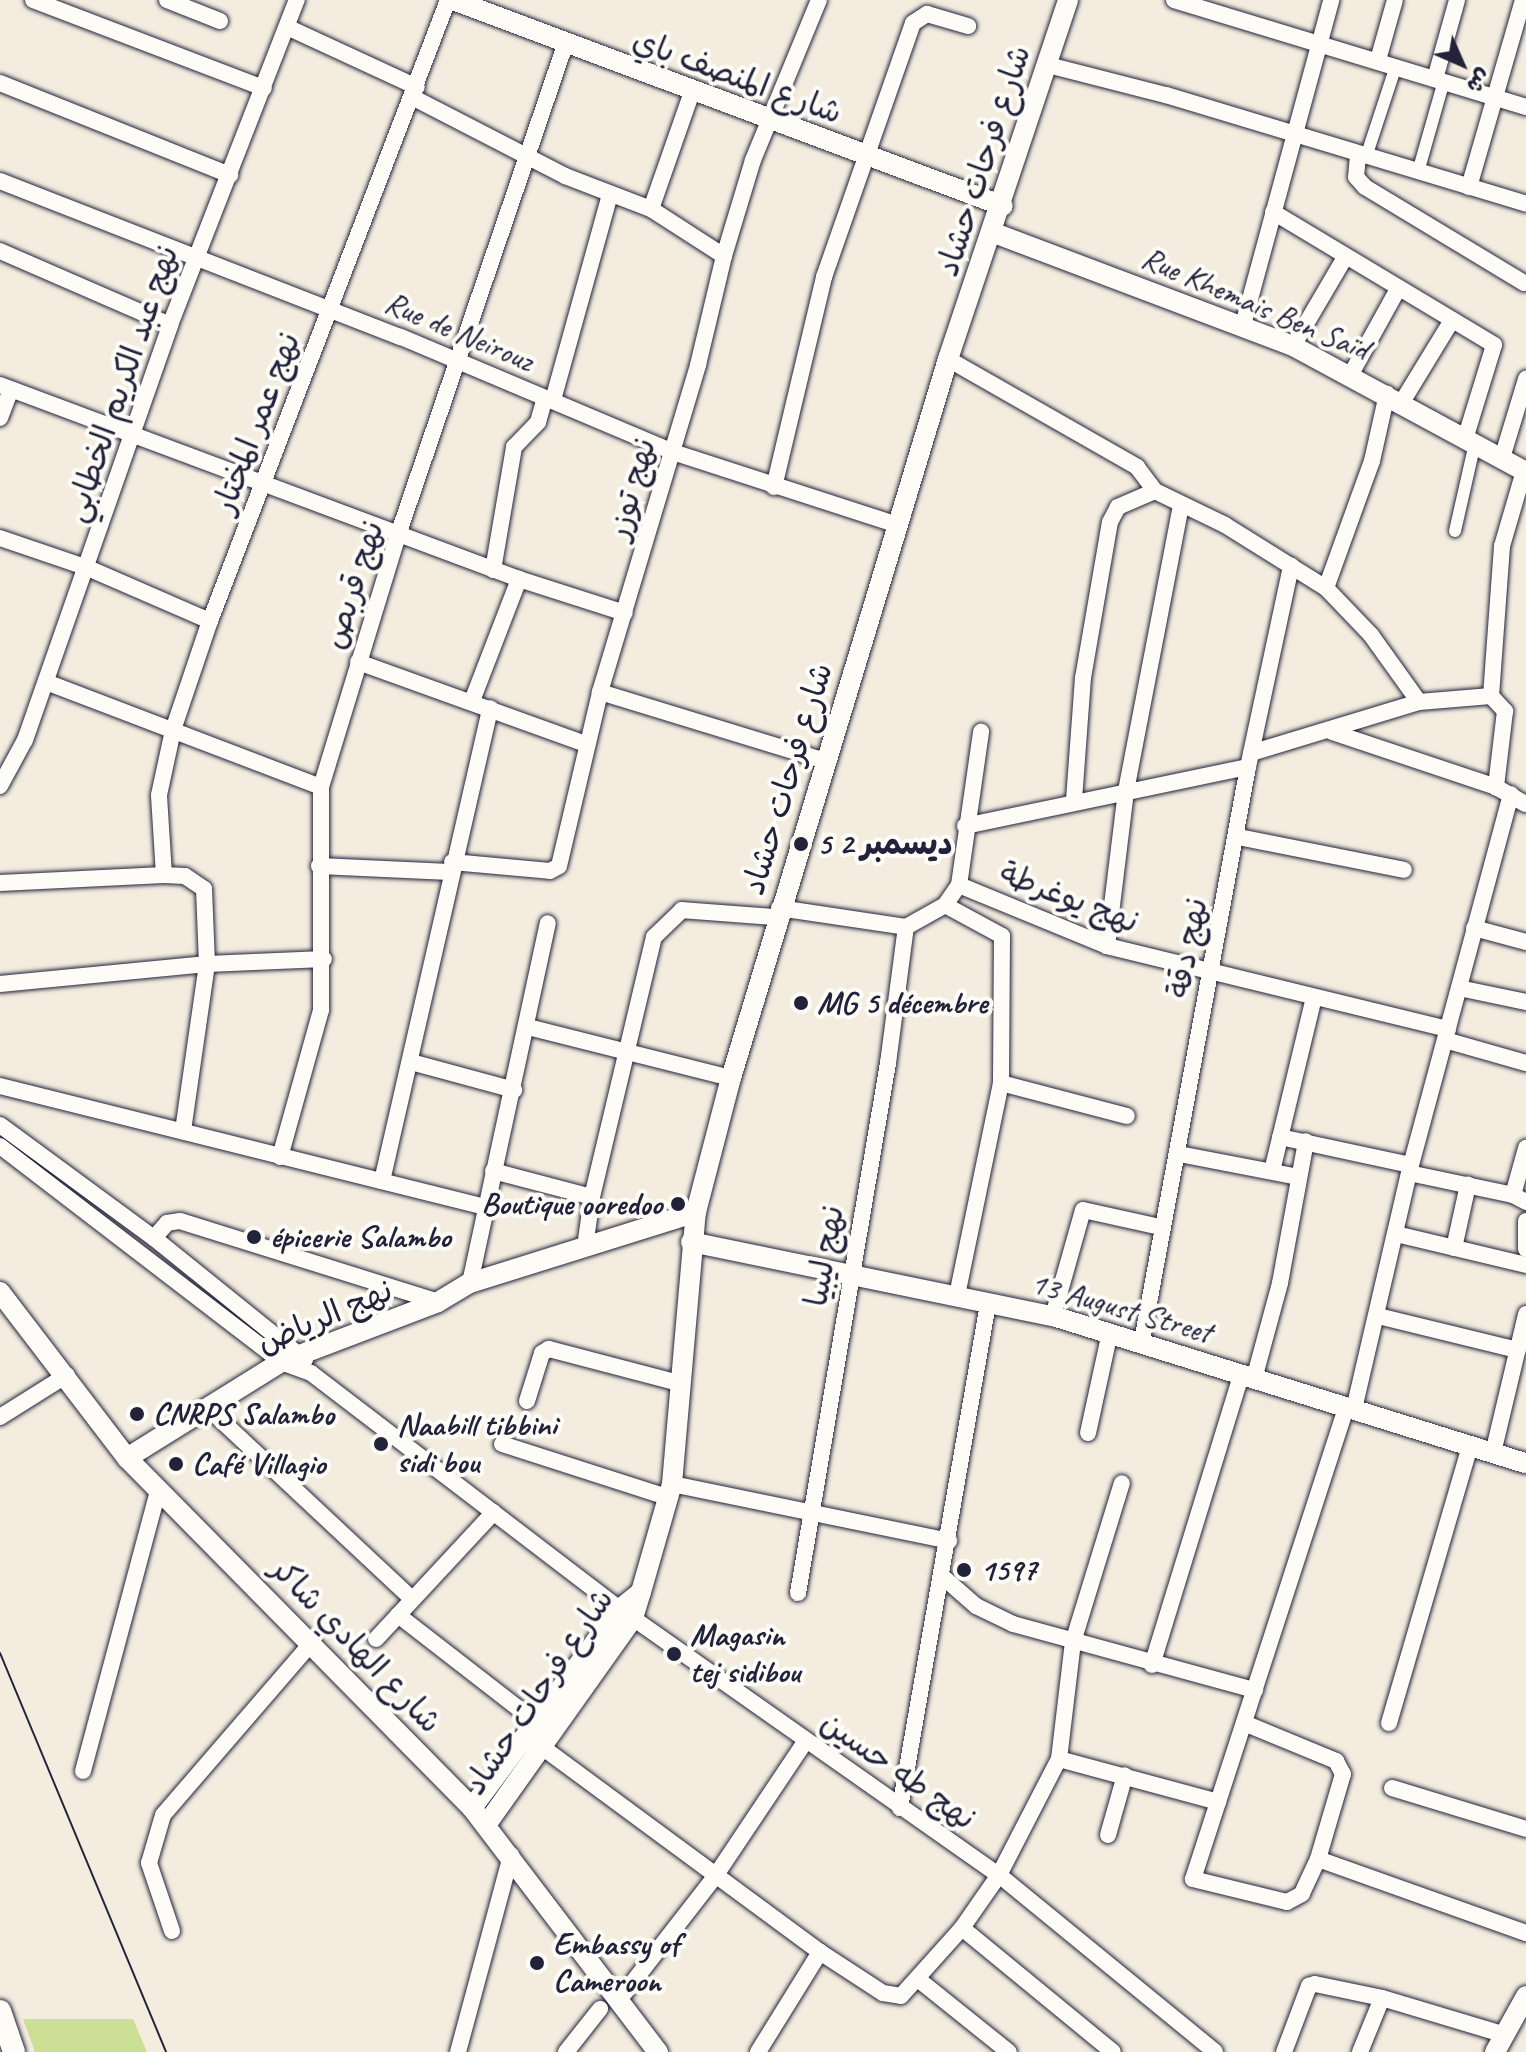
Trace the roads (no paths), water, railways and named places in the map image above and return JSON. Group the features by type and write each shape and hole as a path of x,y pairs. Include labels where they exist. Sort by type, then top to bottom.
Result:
{"main road":[{"path":"0,2011 14,2052"}],"street":[{"path":"33,0 264,88"},
{"path":"167,0 220,21"},
{"name":"نهج عبد الكريم الخطابي","path":"0,786 25,740 88,568 131,433 170,325 297,0"},
{"name":"شارع المنصف باي","path":"451,0 1003,206"},
{"name":"نهج عمر المختار","path":"164,875 159,795 173,730 210,621 451,0"},
{"name":"نهج توزر","path":"451,867 550,871 559,866 569,839 586,744 600,692 673,452 724,256 753,160 773,120 819,0"},
{"name":"شارع فرحات حشاد","path":"486,1825 542,1747 641,1592 671,1491 691,1242 731,1078 777,913 948,359 994,233 1068,0"},
{"path":"1174,0 1526,107"},
{"path":"1243,325 1291,134 1331,0"},
{"path":"1378,60 1395,0"},
{"path":"1418,172 1457,0"},
{"path":"1469,187 1491,96 1523,0"},
{"path":"774,487 824,277 915,20 927,14 968,26"},
{"path":"287,27 416,92 530,157 610,194 651,209 724,256"},
{"name":"نهج قربص","path":"280,1157 321,1010 324,959 319,866 321,787 398,535 530,157 565,45"},
{"path":"1048,65 1469,187 1525,200"},
{"path":"1396,66 1356,177 1365,187 1524,283"},
{"path":"0,83 230,175"},
{"path":"651,209 692,92"},
{"name":"Rue de Neirouz","path":"0,181 196,255 673,452 898,525"},
{"path":"493,570 514,447 538,422 549,399 610,194"},
{"path":"1273,212 1344,259 1491,342 1496,353 1470,441 1455,531"},
{"name":"Rue Khemais Ben Saïd","path":"994,233 1293,346 1351,374 1525,471"},
{"path":"0,251 170,325"},
{"path":"1293,346 1344,259"},
{"path":"1351,374 1398,289"},
{"path":"1326,588 1394,398 1452,320"},
{"path":"948,359 1137,467 1155,491 1225,525 1326,588 1371,635 1419,702"},
{"path":"1502,458 1526,379"},
{"path":"0,418 6,388 493,570 625,613"},
{"path":"1244,1723 1340,1765 1343,1774 1318,1859 1302,1894 1287,1902 1193,1879 1218,1802 1244,1723 1255,1690 1350,1408 1378,1316 1410,1169 1474,928 1503,791 1505,711 1491,696 1502,546 1525,471"},
{"path":"1074,800 1083,678 1110,522 1118,507 1155,491"},
{"path":"1107,946 1126,791 1181,506"},
{"path":"0,538 88,568 210,621"},
{"name":"نهج دقة","path":"1142,1341 1160,1227 1179,1154 1238,837 1249,760 1291,566"},
{"path":"472,701 519,579"},
{"path":"358,662 586,744"},
{"path":"46,682 321,787"},
{"path":"600,692 825,761"},
{"path":"965,826 1249,760 1419,702 1491,696"},
{"path":"382,1181 411,1062 451,867 490,708"},
{"path":"959,885 965,826 981,732"},
{"path":"1332,732 1503,791 1526,804"},
{"path":"1238,837 1404,870"},
{"path":"319,866 451,867"},
{"path":"0,883 164,875 185,876 204,889 207,964 183,1131"},
{"name":"نهج يوغرطة","path":"906,927 945,905 959,885 1107,946 1211,970 1446,1034 1526,1063"},
{"path":"945,905 1002,936"},
{"path":"957,1296 1001,1083 1002,905"},
{"path":"585,1247 592,1197 654,937 682,910 777,913 906,927"},
{"path":"470,1283 484,1207 528,1027 548,923"},
{"name":"نهج ليبيا","path":"798,1593 888,1063 906,927"},
{"path":"1474,928 1526,942"},
{"path":"0,984 207,964 324,959"},
{"path":"1459,988 1526,1002"},
{"path":"1272,1171 1314,998"},
{"path":"528,1027 731,1078"},
{"path":"411,1062 514,1090"},
{"path":"1001,1083 1127,1116"},
{"path":"0,1086 484,1207"},
{"name":"نهج طه حسين","path":"0,1125 154,1238 307,1364 626,1613 805,1742 999,1875 1198,2045 1215,2052"},
{"path":"1280,1137 1306,1141 1520,1198 1526,1148"},
{"path":"1152,1665 1280,1283 1306,1141"},
{"path":"0,1146 281,1362"},
{"path":"1179,1154 1298,1177"},
{"path":"493,1171 592,1197"},
{"path":"1454,1248 1468,1185"},
{"path":"1053,1316 1083,1210 1160,1227"},
{"name":"نهج الرياض","path":"127,1458 281,1362 307,1364 438,1302 470,1283 696,1212"},
{"path":"154,1238 167,1223 180,1221 438,1302"},
{"path":"1526,1221 1526,1249"},
{"path":"1396,1234 1526,1265"},
{"name":"13 August Street","path":"691,1242 1053,1316 1142,1341 1526,1463"},
{"name":"شارع الهادي شاكر","path":"0,1292 67,1375 127,1458 313,1641 472,1808 511,1855 658,2052"},
{"path":"900,1808 943,1577 988,1304"},
{"path":"1493,1453 1526,1314"},
{"path":"1378,1316 1518,1350"},
{"path":"1088,1433 1110,1332"},
{"path":"527,1401 542,1353 549,1349 679,1383"},
{"path":"0,1417 67,1375"},
{"path":"209,1409 411,1598"},
{"path":"502,1444 671,1491 949,1541"},
{"path":"1389,1723 1470,1446"},
{"path":"542,1747 714,1878 820,1952 892,1996 901,1996 919,1980 962,1928 999,1875 1059,1759 1073,1642 1122,1483"},
{"path":"83,1771 158,1491"},
{"path":"376,1639 494,1512"},
{"path":"943,1577 991,1615 1152,1665 1255,1690"},
{"name":"شارع فرحات حشاد","path":"472,1808 536,1722 626,1613"},
{"path":"398,1615 536,1722"},
{"path":"172,1931 149,1863 163,1815 313,1641"},
{"path":"619,2000 714,1878 805,1742"},
{"path":"1059,1759 1218,1802"},
{"path":"1108,1835 1125,1775"},
{"path":"1392,1788 1526,1829"},
{"path":"458,2052 511,1855"},
{"path":"1318,1859 1526,1933"},
{"path":"962,1928 1113,2052"},
{"path":"758,2052 820,1952"},
{"path":"919,1980 1009,2052"},
{"path":"1284,2052 1309,1986 1382,1998 1498,2047 1526,1996"},
{"path":"1360,2052 1382,1998"},
{"path":"566,2052 600,2009"}],"tram line":[{"path":"0,1653 166,2052"}],"place":[{"name":"5 ديسمبر 2","path":"801,844"},
{"name":"MG 5 décembre","path":"801,1003"},
{"name":"Boutique ooredoo","path":"678,1204"},
{"name":"épicerie Salambo","path":"254,1237"},
{"name":"CNRPS Salambo","path":"137,1414"},
{"name":"Naabill tibbini sidi bou","path":"381,1444"},
{"name":"Café Villagio","path":"176,1464"},
{"name":"1597","path":"964,1570"},
{"name":"Magasin tej sidibou","path":"674,1654"},
{"name":"Embassy of Cameroon","path":"537,1963"}]}
